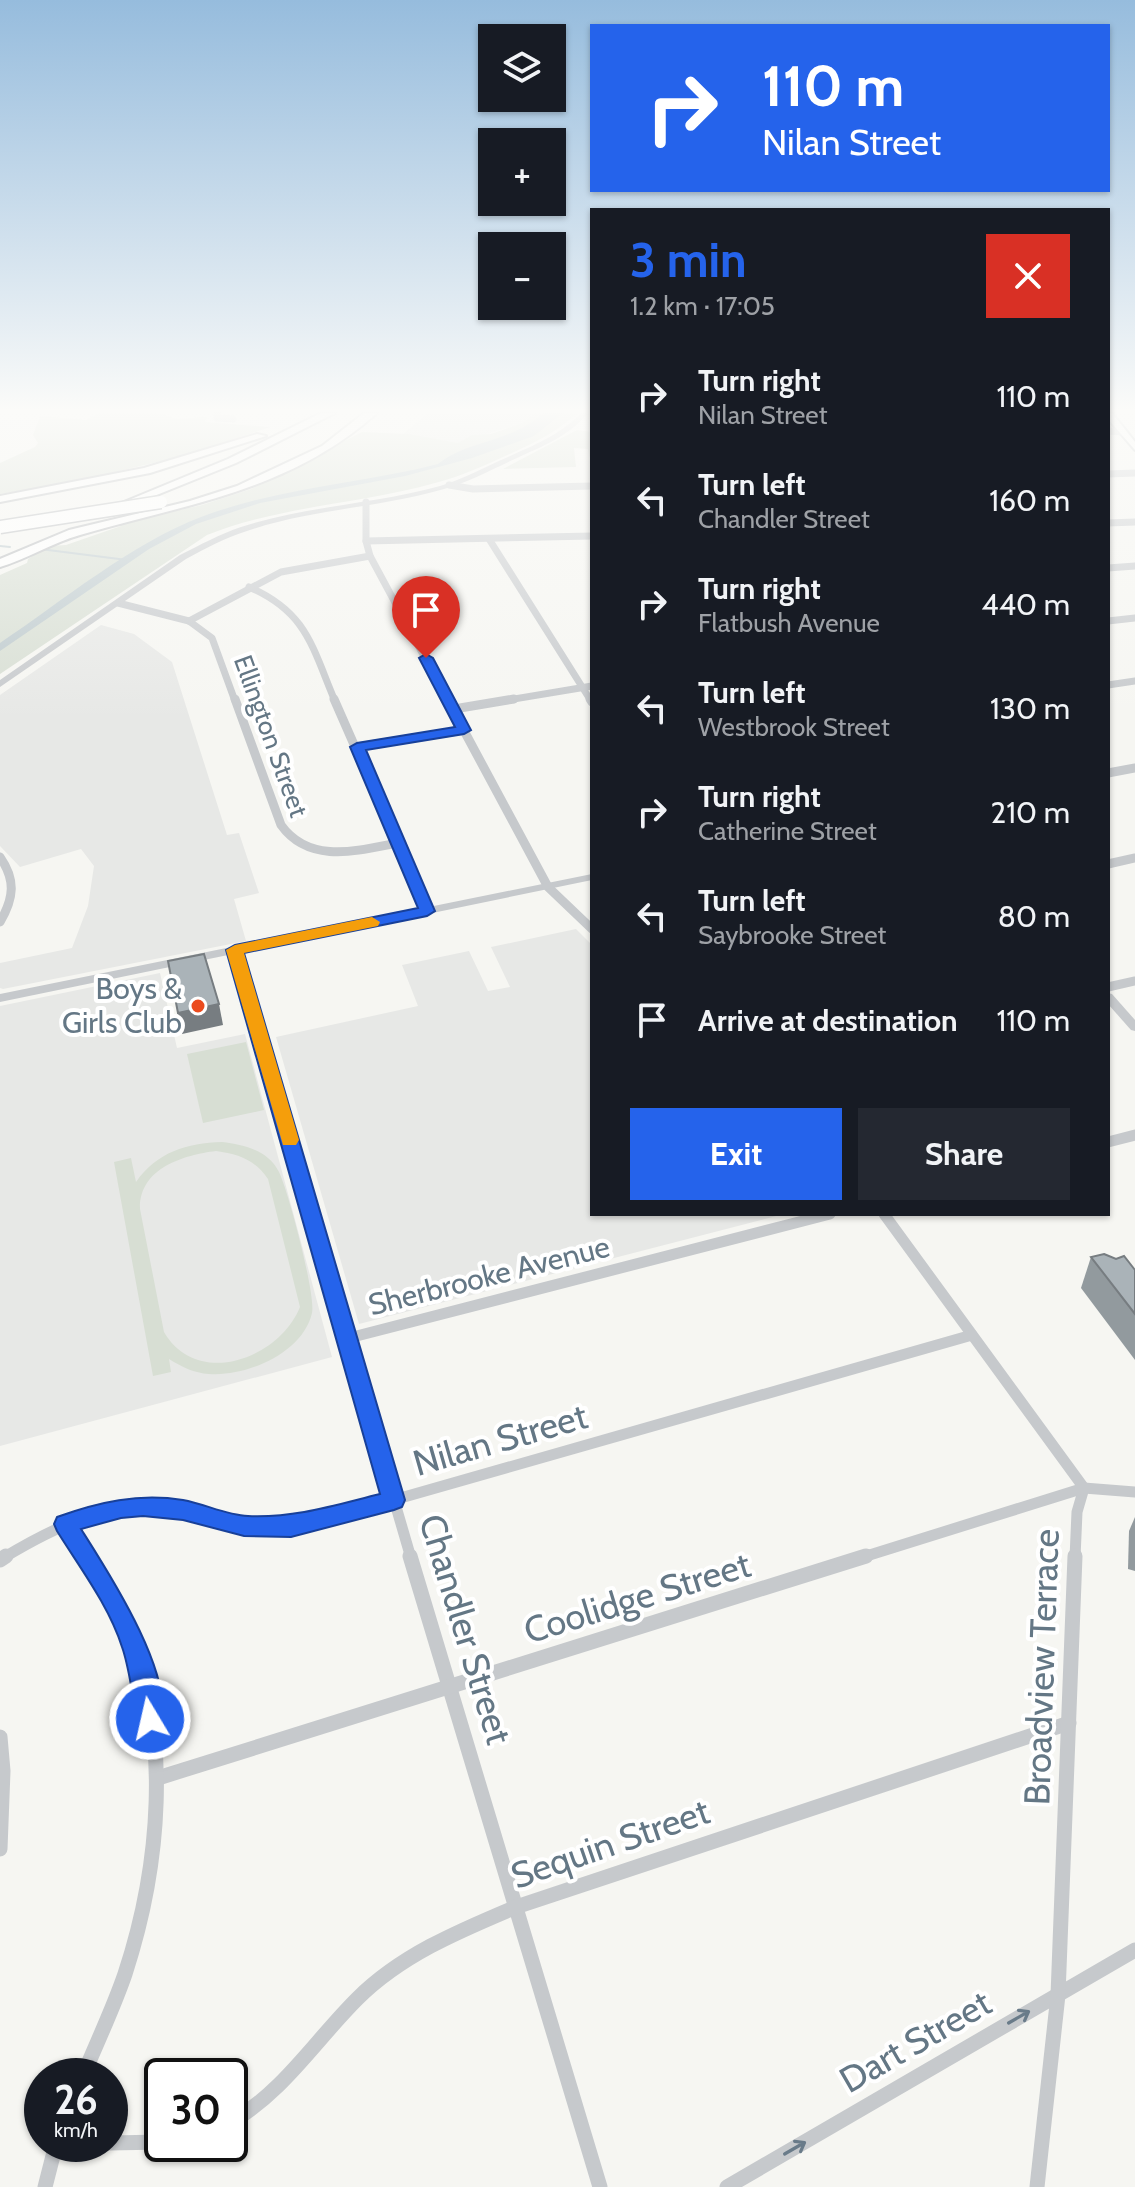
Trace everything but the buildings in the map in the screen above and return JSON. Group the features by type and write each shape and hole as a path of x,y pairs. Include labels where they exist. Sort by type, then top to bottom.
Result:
{"highway":[{"path":"0,527 90,515"},
{"path":"0,560 105,515"},
{"path":"0,560 69,534 142,515"}],"street":[{"path":"0,684 192,552 222,537 272,520 298,515"},
{"path":"366,515 366,541 370,556 548,887 590,927"},
{"path":"1110,523 1135,522"},
{"path":"366,541 590,536"},
{"path":"454,709 587,686 489,539"},
{"path":"118,603 189,621 249,587 294,568 370,556"},
{"path":"1110,568 1135,566"},
{"path":"249,587 272,597 301,623 427,911"},
{"path":"1110,621 1135,618"},
{"name":"Ellington Street","path":"189,621 204,630 216,646 281,825 289,838 298,845 319,851 361,850 397,843"},
{"path":"1110,685 1135,681"},
{"path":"357,747 464,730"},
{"path":"1110,773 1135,768"},
{"path":"0,857 14,881 11,905 0,922"},
{"path":"1110,864 1135,858"},
{"path":"0,998 590,877"},
{"name":"Chandler Street","path":"235,950 345,1339 600,2187"},
{"path":"1110,987 1135,981"},
{"path":"1110,999 1135,1027"},
{"path":"1110,1141 1135,1135"},
{"name":"Sherbrooke Avenue","path":"345,1339 823,1216"},
{"name":"Broadview Terrace","path":"885,1216 1084,1488 1077,1512 1058,1995 1037,2187"},
{"name":"Nilan Street","path":"0,1560 45,1532 121,1508 143,1506 183,1510 244,1526 291,1527 972,1335"},
{"name":"Coolidge Street","path":"158,1778 1084,1488 1135,1492"},
{"path":"65,1524 114,1602 134,1643 146,1689 158,1778 150,1864 129,1959 90,2058"},
{"name":"Sequin Street","path":"248,2114 291,2079 357,1999 400,1962 441,1938 516,1907 1069,1723"},
{"path":"0,1737 3,1771 0,1849"},
{"name":"Dart Street","path":"727,2187 1135,1950"},
{"path":"45,2187 51,2162"}],"shaded area":[{"path":"157,515 275,515 207,535 0,674 0,575 27,563 28,559 49,546 66,545 121,526 117,524"},
{"path":"223,515 196,524 149,549 0,651 0,643 123,557 201,517"},
{"path":"101,625 134,634 172,662 227,835 239,833 259,893 234,899 246,941 3,989 0,988 0,963 72,948 88,906 94,866 81,849 20,867 0,846 0,695"},
{"path":"576,929 590,943 590,1216 776,1216 359,1324 276,1037 418,1006 402,965 469,951 488,991 510,987 491,947"},
{"path":"160,973 177,1048 245,1034 332,1357 0,1446 0,1006"},
{"path":"246,1042 264,1110 203,1123 187,1054"},
{"path":"230,1143 255,1150 269,1158 279,1172 300,1242 310,1286 312,1313 307,1327 297,1340 271,1360 255,1367 209,1374 188,1369 169,1359 171,1372 153,1376 114,1162 131,1158 136,1182 163,1156 185,1147","holes":["216,1151 239,1156 252,1163 268,1179 300,1307 275,1341 256,1353 216,1363 196,1359 178,1349 164,1332 140,1209 147,1183 155,1174 178,1160"]}],"waterway":[{"path":"0,546 10,547"},
{"path":"40,549 127,560"}],"slow traffic":[{"path":"290,1140 235,950 372,922"}],"place":[{"name":"Boys & Girls Club","path":"198,1006"}],"route":[{"path":"150,1719 134,1643 114,1602 65,1524 88,1515 143,1506 183,1510 244,1526 291,1527 394,1500 235,950 427,911 357,747 464,730 426,658"}]}
